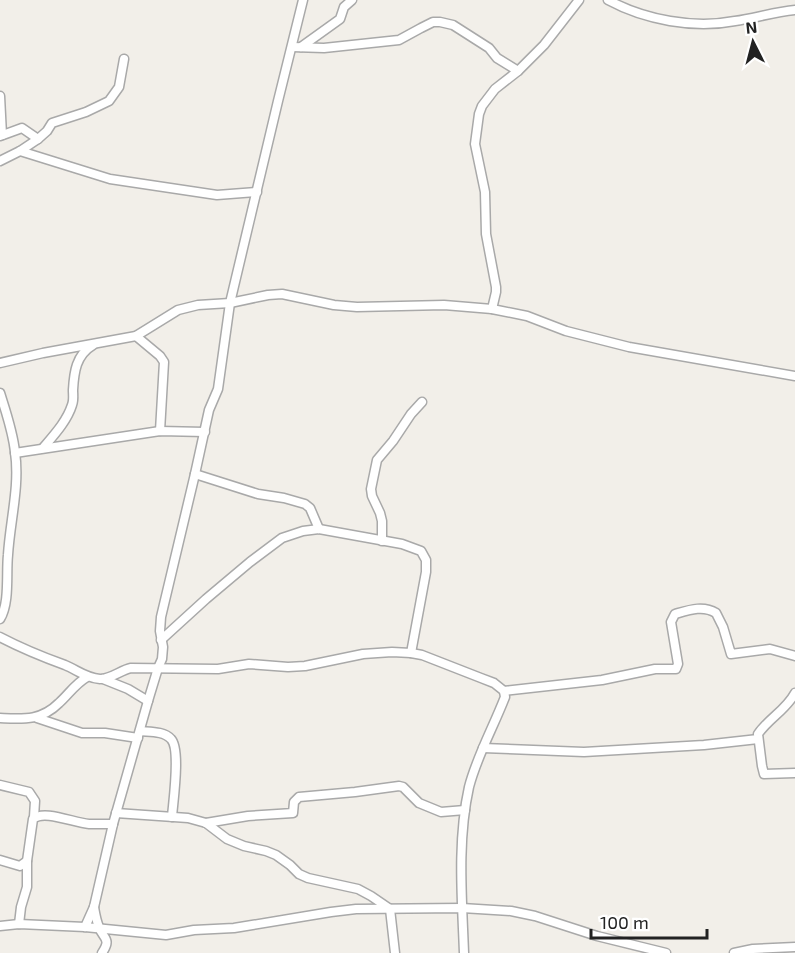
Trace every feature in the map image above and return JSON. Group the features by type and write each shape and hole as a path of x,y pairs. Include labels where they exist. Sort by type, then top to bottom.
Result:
{"street":[{"path":"86,927 94,907 113,824 163,652 161,617 209,410 218,389 230,303 278,101 296,47 303,0"},
{"path":"296,47 340,19 344,7 352,0"},
{"path":"492,309 496,287 486,234 485,192 475,144 478,114 495,89 518,71 544,45 579,0"},
{"path":"608,0 640,14 673,21 699,23 734,22 795,10"},
{"path":"296,47 324,48 399,40 434,22 444,22 453,25 489,48 497,58 518,71"},
{"path":"0,160 38,139 52,123 86,112 109,101 119,87 124,59"},
{"path":"0,96 1,136 22,128 38,139"},
{"path":"20,151 110,179 217,195 257,192"},
{"path":"0,363 136,336 178,310 198,305 230,303 282,294 334,305 357,307 444,305 492,309 527,316 566,331 629,347 795,376"},
{"path":"136,336 164,362 160,431"},
{"path":"43,448 73,404 74,377 81,356 87,348 96,344"},
{"path":"0,393 15,453 15,491 5,608 0,619"},
{"path":"382,541 380,513 371,489 377,460 422,402"},
{"path":"15,453 160,431 205,432"},
{"path":"195,474 258,494 305,504 310,508 319,529"},
{"path":"161,640 206,599 282,538 303,531 319,529 402,544 422,551 426,560 426,572 411,653"},
{"path":"504,691 602,680 655,669 676,669 678,664 671,622 675,614 688,610 706,608 716,613 731,654 770,649 795,656"},
{"path":"0,637 87,677 102,679 148,700"},
{"path":"102,679 123,669 131,668 218,669 249,664 288,667 363,654 392,652 422,655 494,683 504,691 505,697 476,764 465,810 462,848 464,953"},
{"path":"37,718 59,704 72,688 87,677"},
{"path":"795,693 789,703 759,731 758,739 764,774 795,773"},
{"path":"0,718 37,718 82,733 165,734 171,738 176,755 172,818"},
{"path":"483,748 584,752 697,746 758,739"},
{"path":"0,785 28,792 35,801 24,866 27,887 19,924"},
{"path":"206,823 248,816 293,813 294,802 299,797 396,786 403,787 419,803 441,812 465,810"},
{"path":"116,813 188,818 206,823 227,839 276,855 299,874 308,878 358,889 390,909 395,953"},
{"path":"34,817 48,816 87,824 113,824"},
{"path":"0,860 24,866"},
{"path":"94,907 99,929 107,940 102,953"},
{"path":"0,926 19,924 86,927 174,934 194,930 245,927 356,909 462,908 511,911 535,916 597,936 666,953"},
{"path":"734,953 753,949 795,947"}]}
